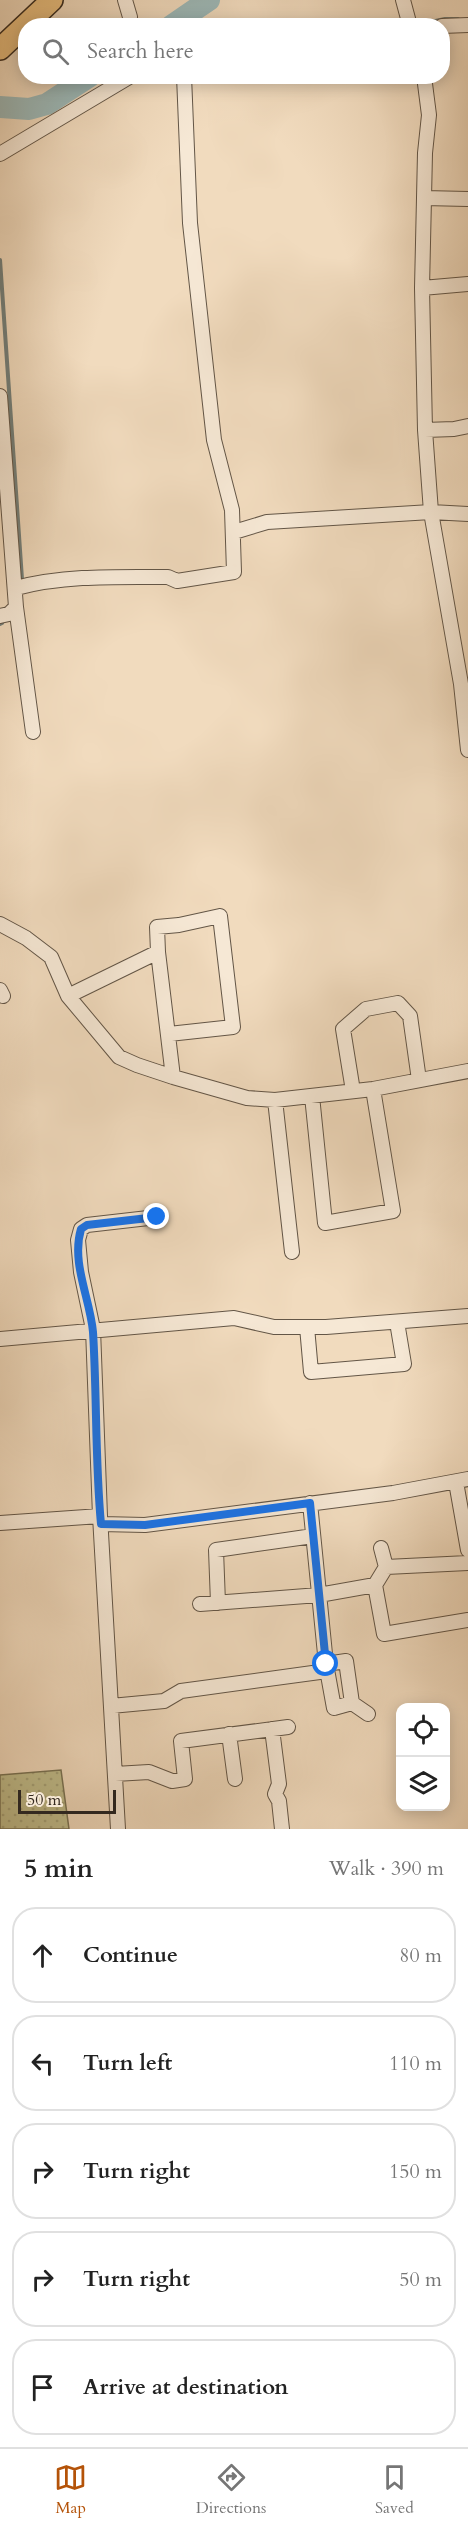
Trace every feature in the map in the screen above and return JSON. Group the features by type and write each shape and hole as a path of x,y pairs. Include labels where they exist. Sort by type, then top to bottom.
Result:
{"main road":[{"path":"33,18 52,0"},
{"path":"0,49 18,32"}],"street":[{"path":"125,0 130,17"},
{"path":"403,0 408,18"},
{"path":"450,26 468,25"},
{"path":"0,154 118,84"},
{"path":"16,588 40,581 79,578 168,577 177,581 234,572 232,510 214,440 201,333 190,224 184,84"},
{"path":"425,84 429,115 422,288 425,430 431,513 461,684 468,750"},
{"path":"424,198 468,199"},
{"path":"422,288 468,284"},
{"path":"0,396 16,607 33,732"},
{"path":"425,430 468,426"},
{"path":"234,532 267,522 431,513 468,514"},
{"path":"0,616 9,614 16,607"},
{"path":"169,1034 233,1027 219,916 179,925 157,927 173,1077"},
{"path":"0,924 26,938 51,957 68,996 118,1057 173,1077 247,1098 275,1100 373,1089 468,1071"},
{"path":"68,996 158,952"},
{"path":"353,1091 343,1029 366,1009 398,1003 410,1016 419,1080"},
{"path":"312,1096 325,1223 393,1211 373,1089"},
{"path":"275,1100 292,1252"},
{"path":"118,1829 100,1520 93,1329 81,1272 78,1240 81,1229 87,1225 157,1217"},
{"path":"0,1338 234,1318 274,1327 307,1327 468,1316"},
{"path":"307,1327 311,1372 404,1364 397,1322"},
{"path":"0,1523 100,1520 145,1525 393,1493 462,1481 468,1550"},
{"path":"310,1503 327,1668 334,1708 352,1703"},
{"path":"218,1603 216,1550 313,1536"},
{"path":"381,1548 386,1567 375,1585 384,1634 468,1620"},
{"path":"386,1567 468,1563"},
{"path":"200,1604 319,1595 375,1585"},
{"path":"111,1706 164,1701 181,1691 327,1668 346,1661 352,1703 368,1714"},
{"path":"115,1774 149,1772 172,1781 185,1779 181,1741 288,1727"},
{"path":"272,1729 279,1784 269,1795 279,1801 282,1829"},
{"path":"229,1734 235,1779"}],"shaded area":[{"path":"61,1770 69,1829 0,1829 0,1775"}],"waterway":[{"path":"183,18 209,0"},
{"path":"450,19 458,19"},
{"path":"0,107 29,109 47,104 78,84"},
{"path":"0,260 22,579"}],"route":[{"path":"157,1217 87,1225 81,1229 78,1240 81,1272 93,1329 101,1524 145,1525 310,1503 326,1664"}]}
